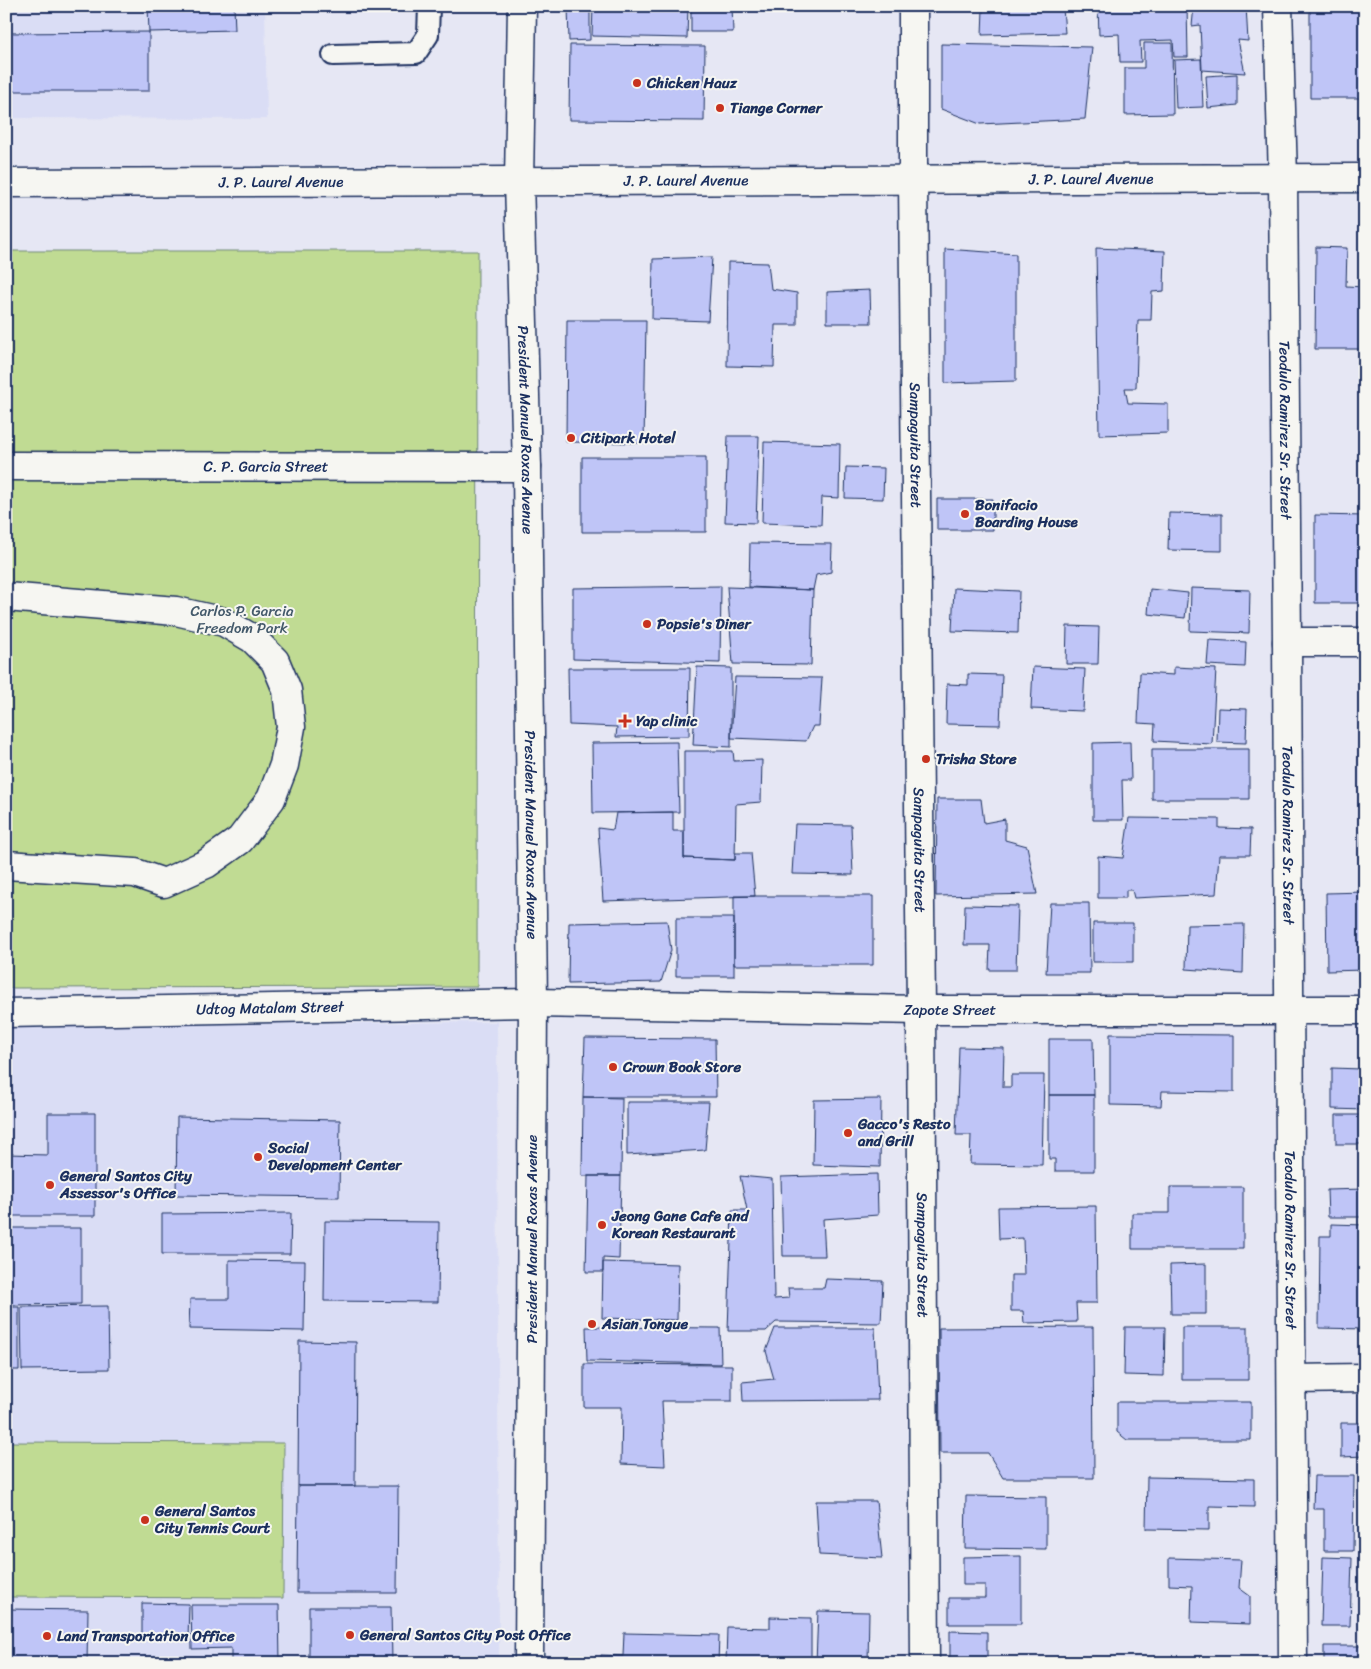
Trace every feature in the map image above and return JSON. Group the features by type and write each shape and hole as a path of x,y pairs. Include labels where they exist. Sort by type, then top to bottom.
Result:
{"street":[{"name":"President Manuel Roxas Avenue","path":"522,6 519,181 527,467 534,1003 530,1663"},
{"name":"Sampaguita Street","path":"913,6 925,1663"},
{"name":"Teodulo Ramirez Sr. Street","path":"1278,6 1282,178 1287,642 1294,1663"},
{"name":"J. P. Laurel Avenue","path":"6,183 1365,178"},
{"name":"C. P. Garcia Street","path":"6,466 527,467"},
{"path":"6,598 176,610 224,622 253,639 275,661 287,690 291,727 284,765 271,799 240,840 206,864 164,883 135,873 6,865"},
{"path":"1287,642 1365,642"},
{"name":"Zapote Street","path":"534,1003 921,1010 1365,1010"},
{"name":"Udtog Matalam Street","path":"6,1013 534,1003"},
{"path":"1292,1379 1365,1378"}],"lane":[{"path":"332,55 416,53 428,35 429,6"}],"shaded area":[{"path":"6,6 265,6 267,119 6,118"},
{"path":"497,1022 499,1663 6,1663 6,1026"}],"green space":[{"name":"Carlos P. Garcia Freedom Park","path":"6,251 478,251 477,987 6,988"},
{"name":"General Santos City Tennis Court","path":"6,1442 284,1443 283,1598 6,1597"}],"building":[{"path":"148,6 234,6 235,30 149,32"},
{"path":"568,6 590,6 590,40 569,41"},
{"path":"593,6 688,6 687,38 592,36"},
{"path":"691,6 732,6 733,32 691,32"},
{"path":"939,6 1094,6 1094,8 1063,8 1065,33 982,35 983,9 939,8"},
{"path":"1098,6 1187,6 1188,57 1174,57 1173,40 1140,41 1141,62 1120,62 1119,34 1099,35"},
{"path":"1194,6 1246,6 1248,41 1238,40 1245,73 1202,70 1200,25 1192,26"},
{"path":"1310,6 1365,6 1365,98 1310,98"},
{"path":"149,32 149,91 6,91 6,33"},
{"path":"1144,43 1172,43 1173,114 1125,115 1125,68 1144,68"},
{"path":"941,44 1092,47 1085,119 980,124 941,109"},
{"name":"Chicken Hauz","path":"570,45 705,46 704,121 569,120"},
{"path":"1201,59 1203,107 1176,108 1174,60"},
{"path":"1237,74 1237,105 1208,108 1206,76"},
{"path":"1316,247 1347,248 1346,286 1365,287 1365,349 1315,349"},
{"path":"1096,248 1165,251 1164,291 1152,292 1151,320 1138,320 1136,388 1125,388 1128,403 1168,404 1168,433 1099,435"},
{"path":"945,249 1016,254 1016,381 945,383"},
{"path":"712,257 708,321 652,319 653,259"},
{"path":"728,262 768,263 771,289 797,293 797,325 775,325 774,367 727,366"},
{"path":"870,290 871,323 827,323 827,292"},
{"path":"567,320 646,320 644,443 566,442"},
{"path":"728,436 759,436 756,523 725,522"},
{"path":"764,442 840,444 839,498 822,497 821,525 762,523"},
{"path":"582,457 706,457 706,532 582,532"},
{"path":"846,467 884,468 883,499 845,498"},
{"name":"Bonifacio Boarding House","path":"937,499 993,499 993,530 937,530"},
{"path":"1169,513 1222,514 1222,551 1168,550"},
{"path":"1315,515 1365,516 1365,603 1315,603"},
{"path":"750,543 832,544 831,572 816,575 813,590 749,587"},
{"name":"Popsie's Diner","path":"721,586 720,663 573,659 573,588"},
{"path":"727,587 813,590 811,665 733,664"},
{"path":"954,588 1019,591 1018,633 952,631"},
{"path":"1191,588 1250,590 1249,633 1190,631"},
{"path":"1150,589 1188,593 1185,618 1148,614"},
{"path":"1067,626 1099,627 1098,664 1066,664"},
{"path":"1209,640 1246,642 1245,667 1207,665"},
{"path":"697,667 731,668 731,747 693,745"},
{"path":"1033,667 1085,669 1083,711 1031,709"},
{"path":"1174,667 1216,669 1212,744 1154,741 1155,724 1138,723 1140,673 1174,675"},
{"path":"568,668 690,668 689,736 616,737 617,727 569,725"},
{"path":"968,674 1002,675 1000,725 946,724 947,684 968,685"},
{"path":"735,677 822,678 819,726 813,726 806,741 731,738"},
{"path":"1218,708 1247,709 1246,743 1217,742"},
{"path":"677,742 679,812 593,813 592,743"},
{"path":"1130,742 1131,780 1122,780 1123,820 1093,820 1093,743"},
{"path":"1152,749 1249,749 1249,799 1152,799"},
{"path":"684,751 733,751 734,761 762,760 761,802 736,804 735,860 684,858"},
{"path":"937,799 981,799 984,823 1005,819 1005,840 1027,846 1037,894 936,896"},
{"path":"673,812 673,831 684,831 684,858 735,860 735,853 751,853 755,896 603,901 598,828 613,830 616,813"},
{"path":"1129,818 1219,819 1219,828 1251,829 1250,855 1219,855 1216,894 1134,898 1132,890 1126,890 1126,898 1098,898 1098,856 1123,858"},
{"path":"795,824 851,825 853,875 792,874"},
{"path":"1362,825 1365,825 1365,879 1360,879"},
{"path":"1365,892 1365,970 1327,971 1326,893"},
{"path":"734,896 873,896 873,965 734,965"},
{"path":"1050,903 1089,903 1090,973 1046,973"},
{"path":"965,905 1018,906 1016,970 989,970 990,945 964,945"},
{"path":"676,918 734,918 734,976 676,976"},
{"path":"667,921 671,950 661,982 568,984 569,923"},
{"path":"1093,923 1133,923 1133,962 1093,962"},
{"path":"1244,924 1243,973 1186,969 1187,925"},
{"path":"1110,1034 1234,1035 1234,1092 1162,1091 1161,1106 1110,1105"},
{"path":"585,1038 715,1039 716,1097 583,1097"},
{"path":"1049,1039 1093,1039 1094,1095 1049,1095"},
{"path":"959,1047 1004,1048 1003,1087 1011,1087 1011,1075 1044,1075 1042,1165 970,1164 971,1135 956,1135"},
{"path":"1332,1068 1361,1069 1361,1072 1365,1072 1365,1110 1332,1109"},
{"path":"1049,1095 1094,1095 1094,1171 1055,1171 1055,1159 1049,1159"},
{"path":"583,1097 622,1098 621,1176 582,1176"},
{"path":"881,1099 880,1167 813,1165 814,1100"},
{"path":"627,1102 709,1102 705,1150 627,1155"},
{"name":"General Santos City Assessor's Office","path":"48,1113 95,1113 95,1216 6,1216 6,1154 48,1155"},
{"path":"1336,1115 1365,1115 1365,1144 1336,1144"},
{"name":"Social Development Center","path":"177,1117 340,1120 339,1197 176,1195"},
{"path":"877,1174 878,1215 823,1219 825,1256 783,1256 781,1177"},
{"path":"588,1176 621,1176 619,1259 603,1258 603,1272 586,1272"},
{"path":"740,1176 772,1179 774,1299 789,1298 788,1288 824,1288 826,1279 883,1281 881,1323 776,1322 766,1331 728,1331 732,1210 747,1210"},
{"path":"1170,1187 1243,1187 1243,1249 1132,1249 1132,1213 1170,1213"},
{"path":"1365,1189 1365,1217 1328,1217 1327,1190"},
{"path":"1096,1206 1097,1303 1076,1303 1077,1322 1024,1323 1023,1311 1011,1311 1011,1275 1024,1275 1023,1238 999,1239 998,1207"},
{"path":"291,1213 290,1254 162,1254 162,1214"},
{"path":"325,1221 439,1222 438,1302 324,1301"},
{"path":"1331,1224 1365,1225 1365,1329 1319,1328 1320,1236 1331,1236"},
{"path":"6,1228 8,1228 9,1305 6,1305"},
{"path":"8,1228 81,1228 81,1304 9,1305"},
{"path":"229,1260 305,1261 304,1331 189,1329 190,1299 229,1299"},
{"path":"603,1262 678,1264 677,1320 602,1318"},
{"path":"1206,1264 1206,1314 1171,1314 1170,1265"},
{"path":"108,1306 109,1369 22,1370 21,1307"},
{"path":"6,1307 19,1307 19,1370 6,1370"},
{"path":"586,1327 720,1328 721,1364 587,1361"},
{"path":"1093,1327 1094,1478 1003,1478 988,1453 940,1453 939,1328"},
{"path":"1125,1327 1165,1327 1164,1376 1124,1375"},
{"path":"1182,1327 1248,1327 1248,1380 1182,1380"},
{"path":"775,1328 875,1328 878,1400 743,1401 742,1382 774,1379 766,1351"},
{"path":"299,1341 356,1342 355,1486 298,1486"},
{"path":"584,1364 732,1365 732,1401 662,1401 665,1466 621,1464 622,1407 584,1407"},
{"path":"1117,1402 1251,1402 1251,1440 1127,1440 1117,1432"},
{"path":"1341,1423 1365,1423 1365,1456 1341,1457"},
{"path":"1314,1476 1354,1476 1353,1551 1324,1551 1324,1509 1313,1509"},
{"path":"1147,1477 1254,1479 1254,1507 1209,1506 1209,1530 1146,1529"},
{"path":"298,1486 398,1486 397,1593 297,1593"},
{"path":"966,1496 1046,1497 1046,1549 965,1548"},
{"path":"816,1501 876,1501 882,1558 819,1555"},
{"path":"1021,1556 1021,1624 949,1624 949,1598 985,1598 985,1585 963,1585 963,1557"},
{"path":"1323,1557 1352,1558 1350,1626 1321,1626"},
{"path":"1169,1558 1241,1560 1239,1588 1250,1596 1250,1624 1191,1622 1192,1586 1169,1585"},
{"path":"142,1603 189,1604 188,1639 142,1638"},
{"path":"191,1605 279,1605 280,1663 231,1663 231,1648 192,1649"},
{"name":"General Santos City Post Office","path":"309,1607 391,1607 392,1663 309,1663"},
{"name":"Land Transportation Office","path":"6,1609 88,1610 87,1663 6,1663"},
{"path":"818,1611 869,1612 868,1663 816,1663"},
{"path":"770,1617 811,1618 811,1663 726,1663 727,1627 770,1628"},
{"path":"950,1631 987,1632 987,1663 950,1663"},
{"path":"624,1633 719,1635 718,1663 601,1663 601,1655 623,1656"},
{"path":"1324,1646 1365,1646 1365,1663 1324,1663"}],"place":[{"name":"Chicken Hauz","path":"637,83"},
{"name":"Tiange Corner","path":"720,108"},
{"name":"Citipark Hotel","path":"571,438"},
{"name":"Bonifacio Boarding House","path":"965,514"},
{"name":"Popsie's Diner","path":"647,624"},
{"name":"Yap clinic","path":"625,721"},
{"name":"Trisha Store","path":"926,759"},
{"name":"Crown Book Store","path":"613,1067"},
{"name":"Gacco's Resto and Grill","path":"848,1133"},
{"name":"Social Development Center","path":"258,1157"},
{"name":"General Santos City Assessor's Office","path":"50,1185"},
{"name":"Jeong Gane Cafe and Korean Restaurant","path":"602,1225"},
{"name":"Asian Tongue","path":"592,1324"},
{"name":"General Santos City Tennis Court","path":"145,1520"},
{"name":"General Santos City Post Office","path":"350,1635"},
{"name":"Land Transportation Office","path":"47,1636"}]}
